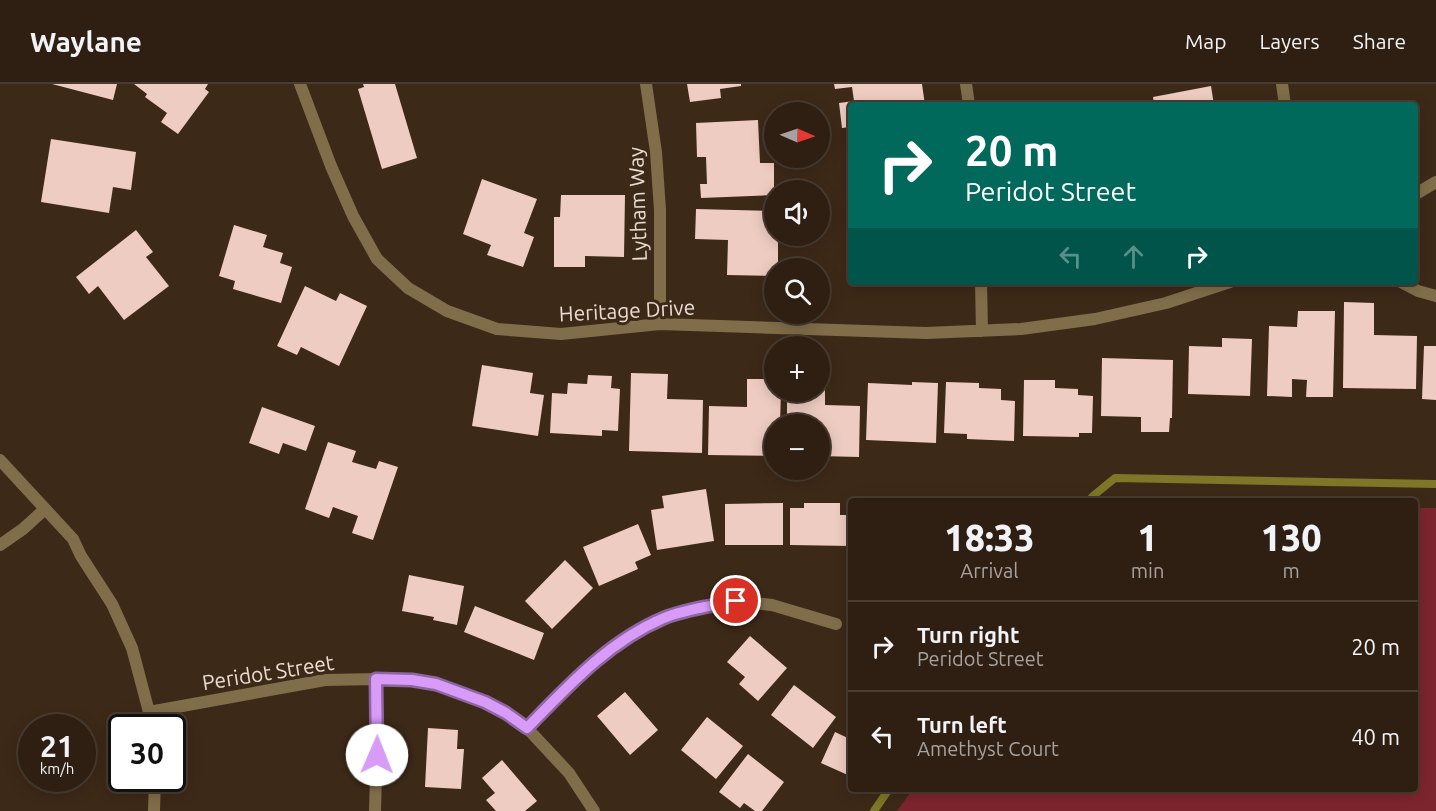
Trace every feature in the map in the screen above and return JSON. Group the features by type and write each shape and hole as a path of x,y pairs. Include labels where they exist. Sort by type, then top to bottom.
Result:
{"street":[{"name":"Heritage Drive","path":"300,84 331,166 353,216 377,260 408,288 447,311 496,329 561,334 660,324 926,333 1021,329 1095,319 1166,303 1221,285"},
{"name":"Lytham Way","path":"646,84 656,152 660,210 660,324"},
{"path":"966,84 969,102"},
{"path":"1282,84 1285,102"},
{"path":"1418,193 1436,182"},
{"path":"981,285 982,331"},
{"path":"1407,285 1436,296"},
{"path":"0,460 73,539 81,556 112,604 132,648 149,712"},
{"path":"0,545 23,529 45,509"},
{"path":"527,728 576,678 604,654 634,633 665,618 736,601 772,605 836,624"},
{"path":"375,811 376,679"},
{"name":"Peridot Street","path":"149,712 325,680 412,680 436,684 485,702 527,728 569,773 594,811"},
{"path":"154,811 155,792"}],"shaded area":[{"path":"1418,508 1436,508 1436,811 897,811 911,792 1418,792"}],"building":[{"path":"52,84 117,84 113,100"},
{"path":"134,84 208,84 205,89 209,92 178,134 161,122 167,113 145,97 147,94"},
{"path":"363,84 395,84 417,158 382,169 358,89 364,87"},
{"path":"687,84 741,84 741,86 720,89 721,98 690,102"},
{"path":"834,84 922,84 925,102 848,102 848,127 842,128 839,103 854,101 852,87 835,89"},
{"path":"1211,86 1214,102 1154,102 1153,97"},
{"path":"758,120 760,163 764,163 764,168 774,168 774,180 764,180 764,195 701,198 700,184 707,184 706,157 697,157 696,123"},
{"path":"51,139 136,152 131,190 113,187 109,213 41,202"},
{"path":"482,179 537,199 524,233 534,237 523,267 487,255 491,245 463,234"},
{"path":"561,195 625,195 624,257 585,256 585,267 554,267 554,217 560,217"},
{"path":"696,209 764,211 764,246 778,246 778,258 764,258 764,276 727,275 728,240 695,239"},
{"path":"234,225 267,235 263,247 283,253 280,263 292,267 281,303 233,289 235,281 219,276"},
{"path":"136,230 153,252 146,257 169,286 124,320 98,286 89,294 76,277"},
{"path":"305,286 336,301 340,293 367,306 339,366 301,347 297,355 277,346"},
{"path":"1344,302 1374,303 1374,335 1417,336 1416,389 1343,388"},
{"path":"1298,311 1335,311 1333,397 1306,397 1307,380 1292,379 1292,397 1267,396 1269,326 1297,327"},
{"path":"1222,338 1252,339 1250,396 1188,394 1189,346 1222,347"},
{"path":"1424,346 1436,346 1436,400 1422,399"},
{"path":"1102,358 1173,360 1172,418 1170,418 1169,432 1141,432 1141,417 1101,416"},
{"path":"482,365 533,373 530,393 544,395 538,436 472,426"},
{"path":"631,373 668,374 667,399 703,400 702,453 629,451"},
{"path":"588,375 612,376 611,388 620,389 618,431 602,430 602,436 550,433 552,393 567,394 568,383 587,384"},
{"path":"747,379 764,379 764,402 781,402 780,414 764,414 764,456 708,455 709,406 747,407"},
{"path":"1024,380 1055,380 1055,388 1078,389 1078,395 1093,396 1092,433 1079,433 1079,437 1023,436"},
{"path":"912,382 938,383 936,443 866,440 868,383 912,385"},
{"path":"946,382 979,383 979,388 1001,389 1001,400 1015,401 1014,441 967,439 967,434 944,433"},
{"path":"787,402 825,402 825,405 860,406 859,457 830,456 830,414 787,414"},
{"path":"262,407 315,426 306,451 283,443 279,454 249,443"},
{"path":"328,442 356,451 352,462 376,469 379,461 398,467 373,540 352,533 358,516 333,507 329,518 305,509"},
{"path":"706,489 714,541 657,550 651,510 664,508 662,496"},
{"path":"783,503 783,545 725,545 725,504"},
{"path":"804,503 840,503 840,515 848,515 848,546 790,545 790,508 804,508"},
{"path":"638,524 651,555 635,562 638,569 599,586 583,547"},
{"path":"565,560 593,588 552,629 525,601"},
{"path":"409,575 464,586 457,625 433,620 434,617 402,611"},
{"path":"475,606 544,633 534,660 464,632"},
{"path":"750,636 787,668 758,701 739,684 745,677 727,662"},
{"path":"794,685 836,717 813,748 771,715"},
{"path":"625,692 658,730 630,755 597,716"},
{"path":"707,717 743,746 716,779 681,750"},
{"path":"428,728 458,730 457,749 464,749 461,789 425,787"},
{"path":"835,732 848,738 848,775 821,763"},
{"path":"748,754 784,782 762,811 755,811 744,803 740,808 719,792"},
{"path":"502,760 537,801 525,811 496,811 486,800 495,793 482,778"}],"waterway":[{"path":"1091,498 1115,478 1436,484"},
{"path":"874,811 887,792"}],"route":[{"path":"377,755 376,679 412,680 436,684 485,702 527,728 576,678 634,633 665,618 736,601"}]}
